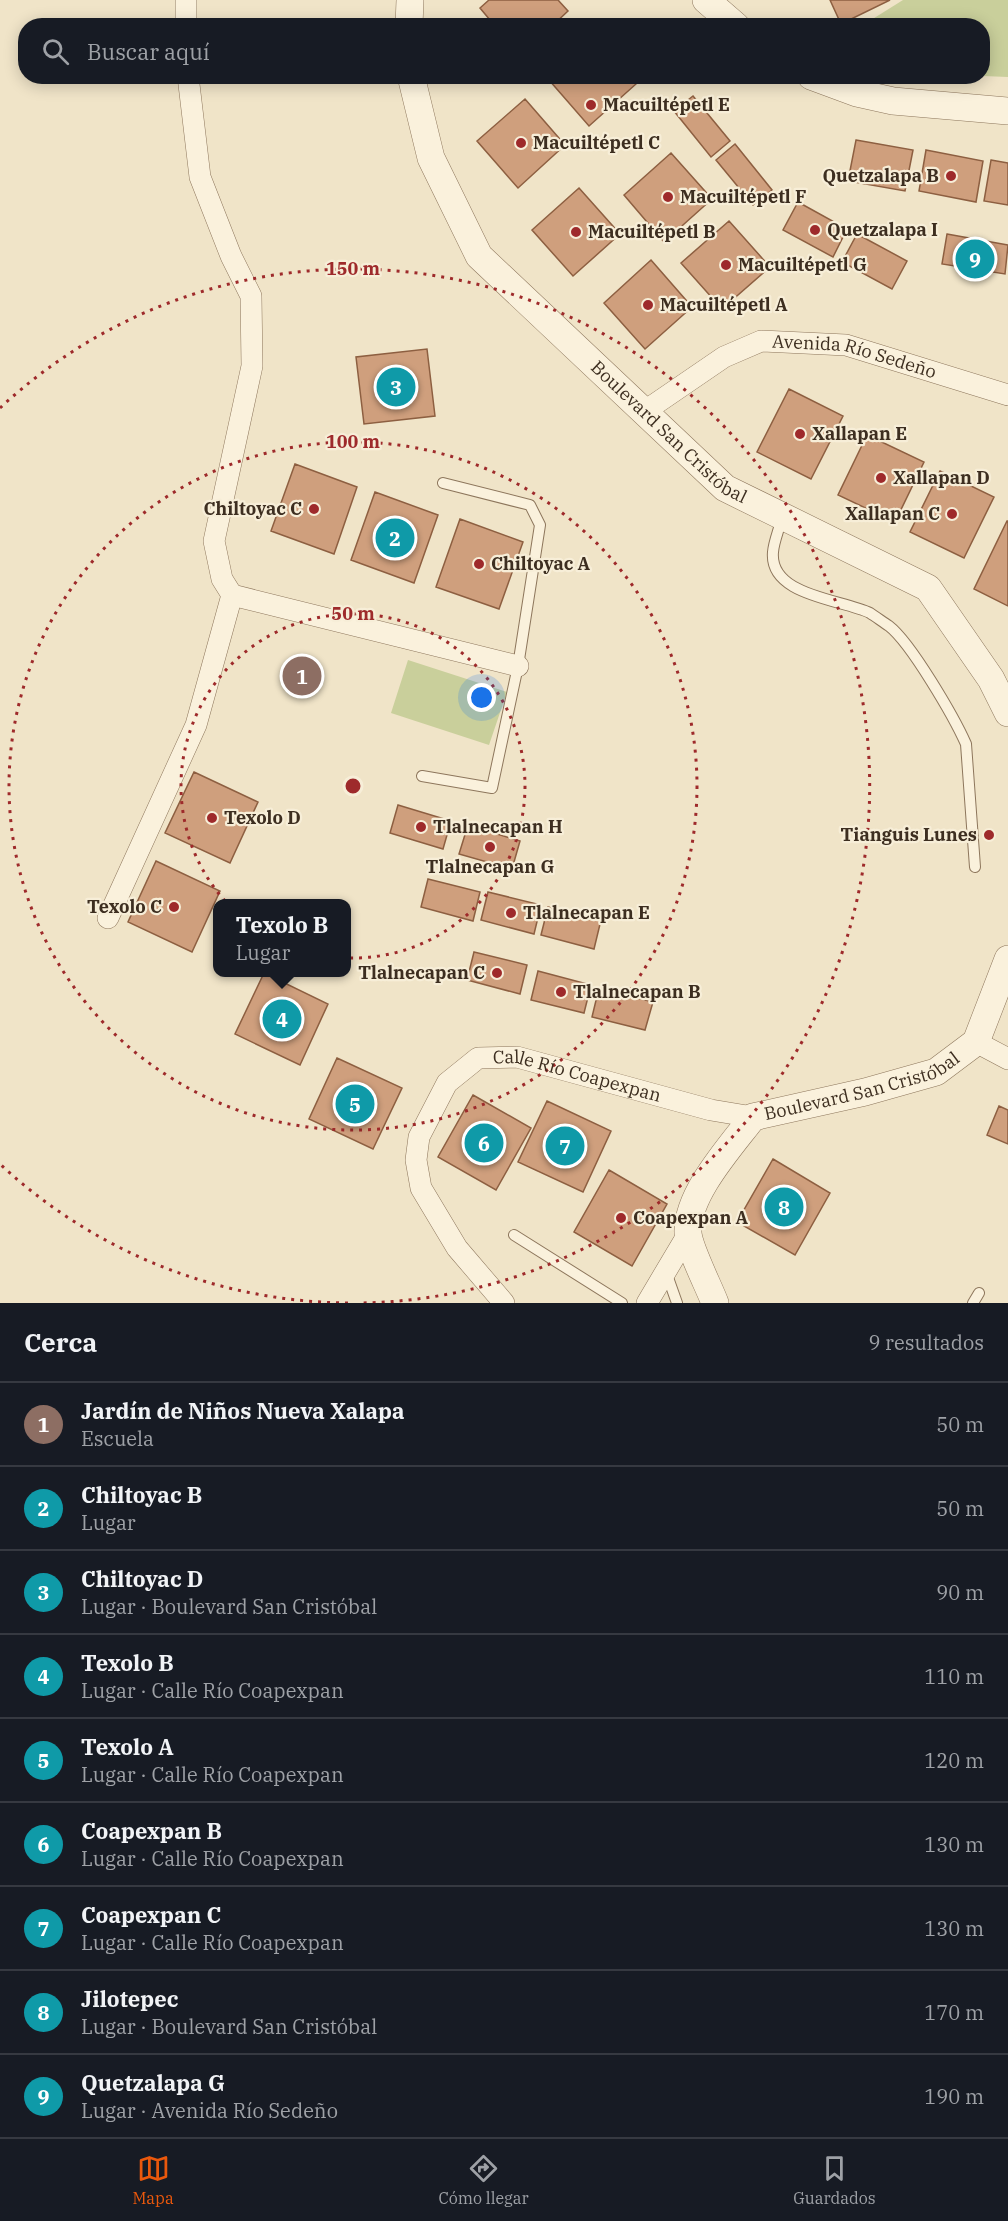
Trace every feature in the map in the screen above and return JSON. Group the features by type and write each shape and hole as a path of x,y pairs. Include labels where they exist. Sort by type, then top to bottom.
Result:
{"street":[{"path":"186,0 186,18"},
{"path":"409,18 410,0"},
{"path":"706,0 727,18"},
{"path":"189,84 200,177 231,256 251,296 252,366 214,541 222,579 232,595 518,666"},
{"name":"Boulevard San Cristóbal","path":"413,84 431,158 479,256 725,488 928,588 991,679 1008,713"},
{"path":"833,84 858,93 893,101 1008,111"},
{"name":"Avenida Río Sedeño","path":"645,411 724,357 761,341 846,345 1008,395"},
{"path":"108,918 196,725 232,595"},
{"name":"Boulevard San Cristóbal","path":"688,1234 692,1207 706,1180 753,1117 865,1092 936,1072 976,1042 1008,959"},
{"path":"976,1042 1008,1059"},
{"name":"Calle Río Coapexpan","path":"504,1303 457,1248 437,1202 421,1188 416,1160 419,1137 447,1083 478,1058 517,1057 711,1110 753,1117"},
{"path":"647,1303 688,1234"},
{"path":"688,1234 715,1303"}],"lane":[{"path":"422,776 492,788 518,666 540,525 537,514 530,505 443,483"},
{"path":"783,516 773,553 776,568 785,581 799,590 869,613 891,628 918,662 958,727 966,744 975,867"},
{"path":"514,1235 622,1303"},
{"path":"666,1271 677,1303"},
{"path":"973,1303 979,1293"}],"green space":[{"path":"903,0 1008,0 1008,77 990,76 990,18 874,18"},
{"path":"408,660 507,692 489,745 391,713"}],"building":[{"path":"489,0 558,0 568,11 561,18 488,18 480,8"},
{"path":"830,0 890,0 853,18 838,18"},
{"name":"Macuiltépetl E","path":"552,84 636,84 589,126"},
{"path":"693,96 730,141 711,157 674,111"},
{"name":"Macuiltépetl C","path":"525,99 565,145 518,188 477,141"},
{"path":"856,140 913,150 905,191 848,181"},
{"path":"735,144 772,190 753,205 716,160"},
{"name":"Quetzalapa B","path":"926,150 983,161 976,202 919,191"},
{"name":"Macuiltépetl F","path":"671,153 712,199 664,242 624,195"},
{"path":"991,160 1008,163 1008,205 984,201"},
{"name":"Macuiltépetl B","path":"579,188 620,234 573,276 532,230"},
{"name":"Quetzalapa I","path":"798,202 847,229 833,257 783,230"},
{"name":"Macuiltépetl G","path":"729,221 770,267 722,309 681,263"},
{"path":"857,234 907,261 892,289 842,262"},
{"path":"947,234 1008,245 1005,274 942,264"},
{"name":"Macuiltépetl A","path":"651,260 692,307 645,349 604,303"},
{"path":"427,349 435,416 364,424 356,357"},
{"name":"Xallapan E","path":"789,389 843,416 811,479 757,452"},
{"name":"Xallapan D","path":"867,435 924,462 895,522 838,495"},
{"name":"Chiltoyac C","path":"295,464 357,487 334,554 271,531"},
{"name":"Xallapan C","path":"940,471 994,497 964,558 910,532"},
{"path":"375,492 438,515 414,583 351,560"},
{"name":"Chiltoyac A","path":"460,519 523,542 499,609 436,587"},
{"path":"1008,521 1008,606 974,589"},
{"name":"Texolo D","path":"194,772 258,802 230,863 165,833"},
{"name":"Tlalnecapan H","path":"398,805 451,821 443,849 390,833"},
{"name":"Tlalnecapan G","path":"468,825 520,841 512,869 459,854"},
{"name":"Texolo C","path":"156,861 220,891 216,899 213,899 213,906 192,952 128,922"},
{"path":"428,879 480,892 473,921 421,907"},
{"name":"Tlalnecapan E","path":"488,892 541,905 534,934 481,920"},
{"path":"548,907 601,920 594,949 541,935"},
{"name":"Tlalnecapan C","path":"474,952 527,965 520,994 467,980"},
{"name":"Tlalnecapan B","path":"538,971 591,985 584,1013 531,1000"},
{"path":"262,977 272,977 328,1004 300,1065 235,1034"},
{"path":"599,988 653,1002 645,1030 592,1017"},
{"path":"337,1058 402,1088 373,1149 309,1119"},
{"path":"473,1095 531,1128 496,1190 438,1157"},
{"path":"547,1101 611,1131 583,1192 518,1162"},
{"path":"999,1106 1008,1110 1008,1144 987,1135"},
{"path":"773,1159 830,1193 795,1255 737,1222"},
{"name":"Coapexpan A","path":"609,1170 667,1204 632,1266 574,1232"}],"place":[{"name":"Macuiltépetl E","path":"591,105"},
{"name":"Macuiltépetl C","path":"521,143"},
{"name":"Quetzalapa B","path":"951,176"},
{"name":"Macuiltépetl F","path":"668,197"},
{"name":"Quetzalapa I","path":"815,230"},
{"name":"Macuiltépetl B","path":"576,232"},
{"name":"Quetzalapa G","path":"975,259"},
{"name":"Macuiltépetl G","path":"726,265"},
{"name":"Macuiltépetl A","path":"648,305"},
{"name":"Chiltoyac D","path":"396,387"},
{"name":"Xallapan E","path":"800,434"},
{"name":"Xallapan D","path":"881,478"},
{"name":"Chiltoyac C","path":"314,509"},
{"name":"Xallapan C","path":"952,514"},
{"name":"Chiltoyac B","path":"395,538"},
{"name":"Chiltoyac A","path":"479,564"},
{"name":"Jardín de Niños Nueva Xalapa","path":"302,676"},
{"name":"Texolo D","path":"212,818"},
{"name":"Tlalnecapan H","path":"421,827"},
{"name":"Tianguis Lunes","path":"989,835"},
{"name":"Tlalnecapan G","path":"490,847"},
{"name":"Texolo C","path":"174,907"},
{"name":"Tlalnecapan E","path":"511,913"},
{"name":"Tlalnecapan C","path":"497,973"},
{"name":"Tlalnecapan B","path":"561,992"},
{"name":"Texolo B","path":"282,1019"},
{"name":"Texolo A","path":"355,1104"},
{"name":"Coapexpan B","path":"484,1143"},
{"name":"Coapexpan C","path":"565,1146"},
{"name":"Jilotepec","path":"784,1207"},
{"name":"Coapexpan A","path":"621,1218"}]}
